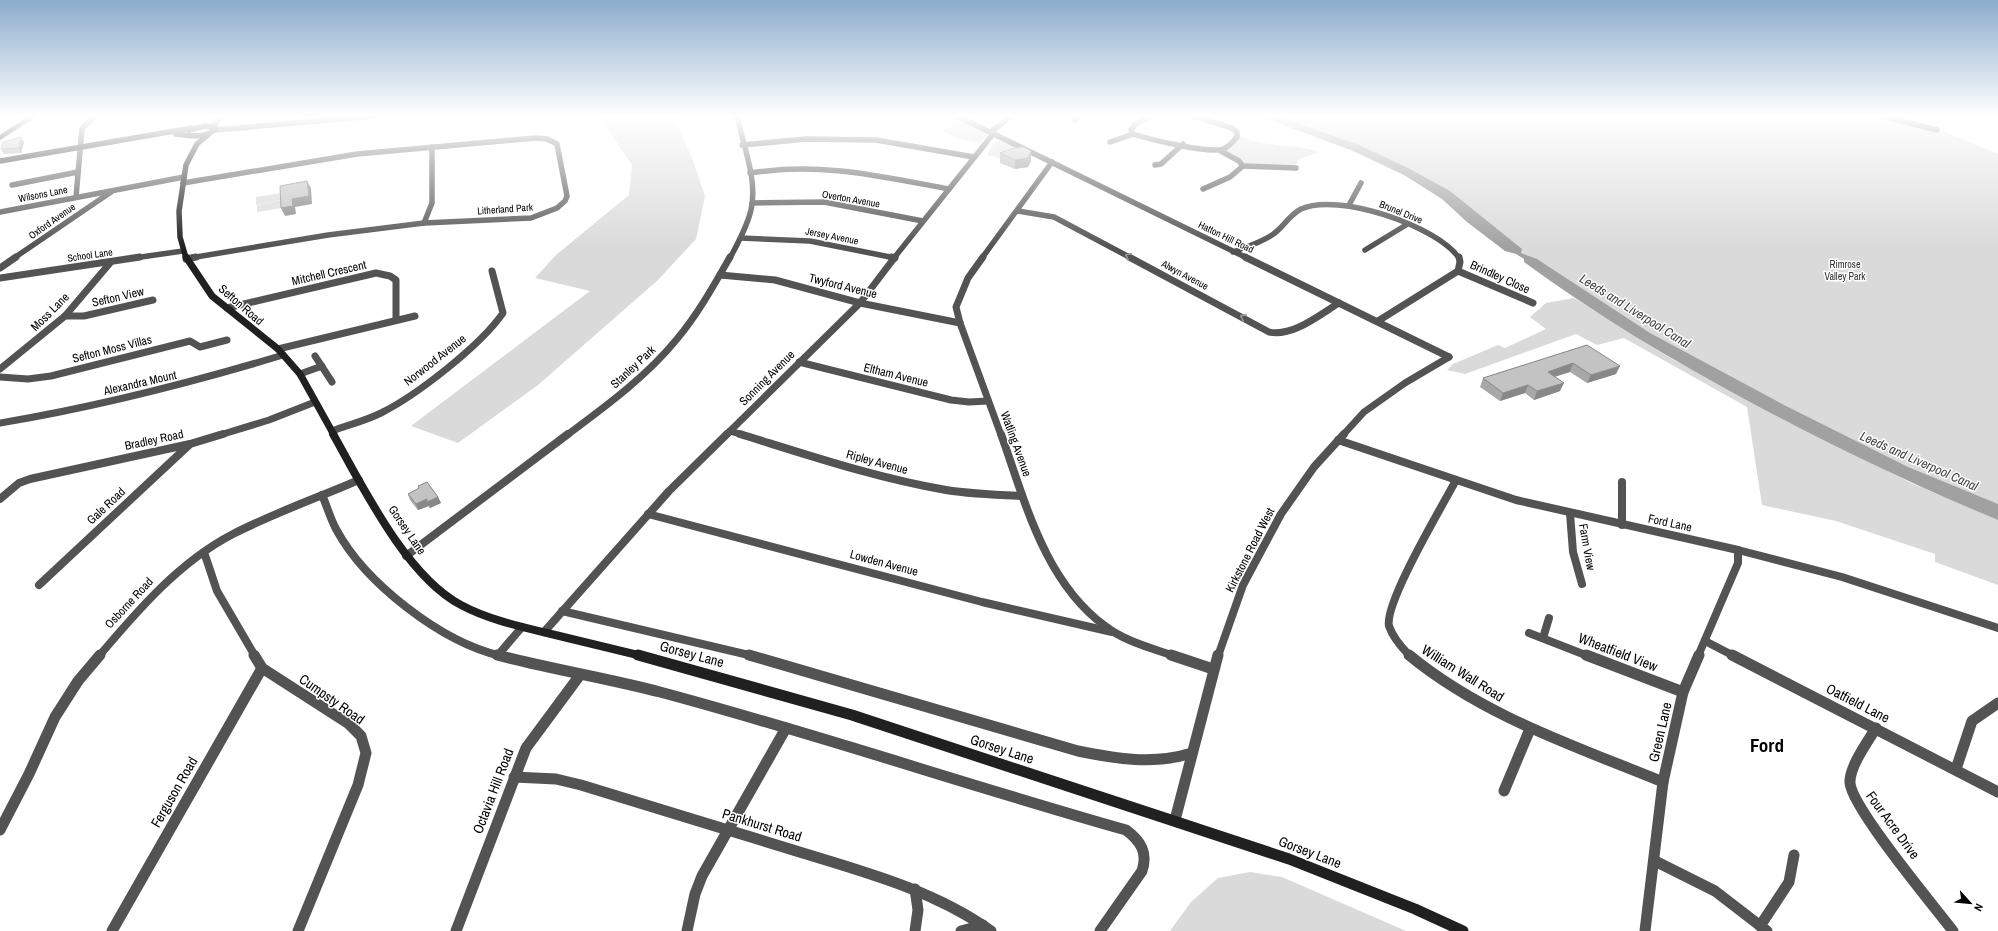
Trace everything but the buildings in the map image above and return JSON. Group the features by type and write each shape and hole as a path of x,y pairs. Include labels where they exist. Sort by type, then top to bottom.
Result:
{"main road":[{"path":"0,161 11,159"},
{"name":"Sefton Road","path":"189,159 186,165 183,180 179,211 183,251 186,259 212,296 280,352 300,374 338,442"},
{"name":"Gorsey Lane","path":"338,442 358,480 406,556 430,582 460,605 495,619 522,627 668,662 852,715 1175,820 1319,870 1415,909 1463,931"}],"street":[{"path":"76,197 80,159"},
{"name":"Litherland Park","path":"183,180 287,167 328,159"},
{"path":"424,223 432,203 432,159"},
{"name":"Litherland Park","path":"186,259 328,235 424,223 531,218 558,208 565,202 567,196 560,159"},
{"name":"Stanley Park","path":"406,556 569,434 637,380 670,348 686,328 720,276 741,238 752,203 750,173 746,159"},
{"name":"Sonning Avenue","path":"544,632 648,514 799,362 860,303 972,159"},
{"name":"Hatton Hill Road","path":"1047,159 1449,357"},
{"path":"1154,166 1160,164 1165,159"},
{"path":"1236,159 1243,166 1296,168"},
{"name":"Watling Avenue","path":"1052,162 968,278 956,307 960,324 1022,496 1043,549 1060,577 1097,619 1115,633 1213,669"},
{"path":"1203,189 1230,177 1243,166"},
{"path":"750,173 791,169 841,170 886,176 949,189"},
{"path":"12,185 78,172"},
{"name":"Wilsons Lane","path":"0,212 115,189 183,180"},
{"path":"1349,205 1361,183"},
{"name":"Oxford Avenue","path":"0,268 115,189"},
{"name":"Overton Avenue","path":"752,203 824,202 923,221"},
{"name":"Brunel Drive","path":"1233,252 1272,235 1284,225 1291,214 1306,207 1325,204 1349,205 1371,211 1440,239 1454,249 1460,260 1458,271"},
{"name":"Alwyn Avenue","path":"1018,210 1054,217 1270,332 1278,334 1288,332 1339,303"},
{"path":"1365,250 1406,225"},
{"name":"Jersey Avenue","path":"741,238 810,241 895,258"},
{"name":"School Lane","path":"0,278 110,263 183,251"},
{"name":"Moss Lane","path":"0,369 35,342 64,316 110,263"},
{"name":"Norwood Avenue","path":"332,431 381,413 398,402 458,358 498,323 503,313 492,271"},
{"path":"1378,321 1458,271"},
{"name":"Brindley Close","path":"1458,271 1533,303"},
{"name":"Mitchell Crescent","path":"227,308 376,273 390,276 396,280 396,320"},
{"name":"Twyford Avenue","path":"720,276 775,280 860,303 960,324"},
{"name":"Sefton View","path":"64,316 84,316 153,300"},
{"path":"280,352 415,316"},
{"name":"Sefton Moss Villas","path":"0,377 28,379 51,376 190,341 200,347 228,340"},
{"name":"Alexandra Mount","path":"0,423 95,405 185,384 280,352"},
{"path":"314,356 332,382"},
{"name":"Kirkstone Road West","path":"1175,820 1213,669 1243,585 1281,514 1314,467 1364,412 1405,383 1449,357"},
{"name":"Eltham Avenue","path":"799,362 951,400 969,402 988,401"},
{"path":"300,374 322,366"},
{"name":"Bradley Road","path":"0,499 19,483 30,479 190,444 269,420 315,402"},
{"name":"Ripley Avenue","path":"730,431 885,477 973,494 1022,496"},
{"name":"Ford Lane","path":"1338,440 1516,500 1738,550 1842,577 1998,628"},
{"name":"Gale Road","path":"39,585 190,444"},
{"name":"Osborne Road","path":"0,830 29,774 55,717 78,681 121,630 170,578 204,552 233,534 358,480"},
{"name":"William Wall Road","path":"1456,480 1395,598 1389,626 1396,639 1407,654 1431,673 1472,698 1530,729 1663,782"},
{"path":"1622,482 1622,525"},
{"path":"322,496 336,529 363,567 384,589 419,616 460,641 498,655 659,692 786,728 1013,798 1116,826 1133,834 1139,840 1143,848 1145,863 1142,871 1100,931"},
{"name":"Farm View","path":"1570,513 1573,552 1582,584"},
{"name":"Lowden Avenue","path":"648,514 989,604 1115,633"},
{"name":"Green Lane","path":"1645,931 1663,782 1683,692 1738,563 1738,550"},
{"name":"Cumpsty Road","path":"204,552 217,591 262,668 348,724 361,736 366,753 358,785 298,931"},
{"path":"562,610 740,652 1062,747 1100,755 1138,760 1180,758 1192,752"},
{"path":"1543,638 1549,618"},
{"path":"498,655 522,627"},
{"name":"Wheatfield View","path":"1529,633 1683,692"},
{"name":"Oatfield Lane","path":"1705,641 1956,769 1998,792"},
{"name":"Ferguson Road","path":"112,931 262,668"},
{"name":"Octavia Hill Road","path":"456,931 526,748 580,675"},
{"path":"1956,769 1972,721 1998,702"},
{"path":"687,931 690,913 700,882 713,855 786,728"},
{"name":"Four Acre Drive","path":"1876,728 1860,755 1850,784 1855,798 1870,821 1954,931"},
{"path":"1504,791 1530,729"},
{"name":"Pankhurst Road","path":"514,777 556,779 728,830 915,889 951,905 987,928"},
{"path":"1654,861 1715,891 1764,928 1789,882 1794,855"},
{"path":"915,889 919,902 915,931"},
{"path":"961,931 987,928"}],"green space":[{"path":"628,159 693,159 705,196 696,239 658,280 538,385 458,443 411,426 590,291 535,278 556,255 629,195 632,165"},
{"path":"1241,159 1299,159 1295,167 1246,165"},
{"name":"Rimrose Valley Park","path":"1375,159 1998,159 1998,512 1714,375 1517,253 1420,178"},
{"path":"281,193 281,200 256,205 256,197"},
{"path":"282,200 282,208 257,212 257,205"},
{"path":"1574,298 1672,359 1909,482 1998,520 1998,585 1935,562 1935,554 1836,521 1762,505 1747,407 1624,338 1597,345 1576,334 1465,374 1447,370 1453,364 1498,345 1505,348 1546,329 1530,317 1546,303"},
{"path":"1250,872 1282,877 1406,931 1170,931 1191,902 1218,878"}],"shaded area":[{"path":"1371,159 1390,159 1450,191 1522,249 1521,253 1537,259 1650,333 1786,406 1908,467 1998,504 1998,520 1904,479 1811,434 1692,370 1607,319 1551,282 1524,262 1524,259 1516,254 1505,251 1467,222 1442,199 1404,175"}],"district":[{"name":"Ford","path":"1767,745"}],"water label":[{"name":"Leeds and Liverpool Canal","path":"1635,311"},
{"name":"Leeds and Liverpool Canal","path":"1919,461"}]}
